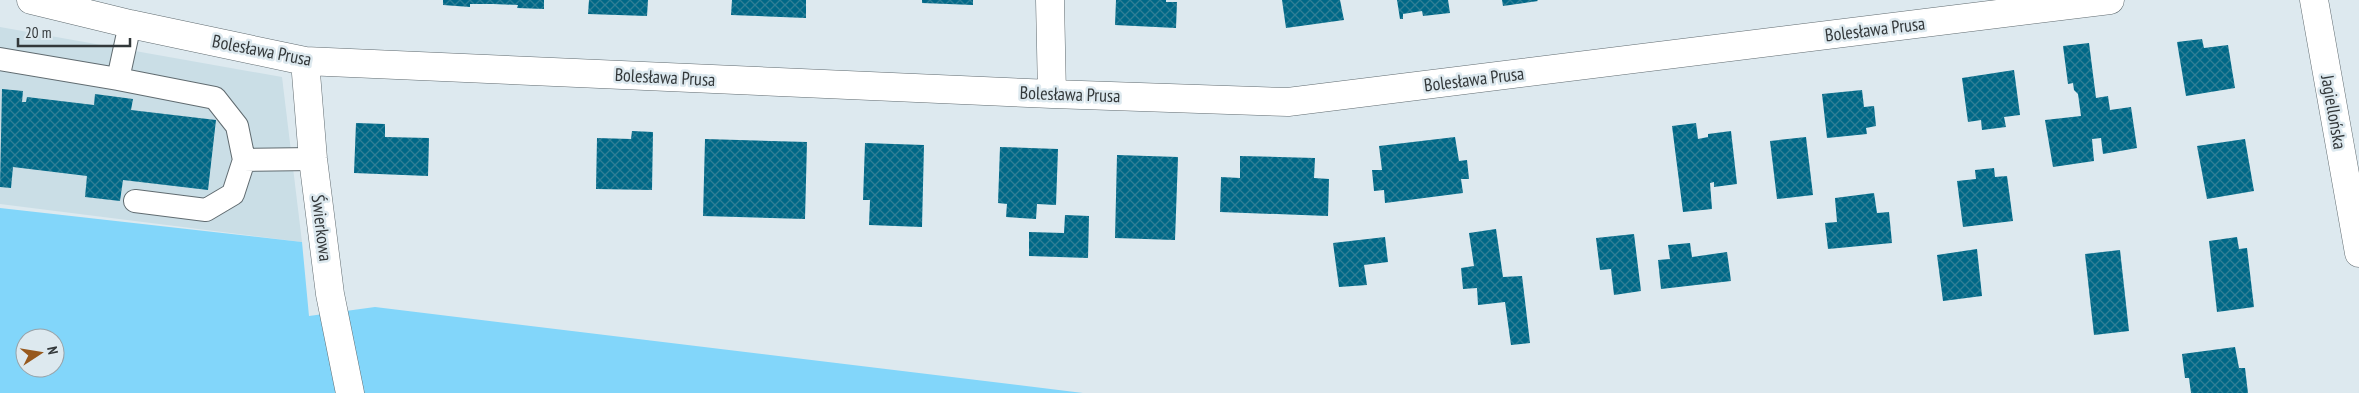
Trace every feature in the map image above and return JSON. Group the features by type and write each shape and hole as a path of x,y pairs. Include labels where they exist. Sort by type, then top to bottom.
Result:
{"street":[{"name":"Bolesława Prusa","path":"31,0 130,24 305,61 1052,94 1288,102 2110,0"},
{"path":"1050,0 1052,94"},
{"name":"Jagiellońska","path":"2314,0 2352,176 2359,253"},
{"name":"Świerkowa","path":"305,61 313,159 330,294 350,393"}],"lane":[{"path":"118,79 130,24"},
{"path":"0,59 215,98 237,126 244,160 233,194 206,210 135,201"},
{"path":"244,160 313,159"}],"shaded area":[{"path":"0,27 282,77 302,242 0,204"},
{"path":"0,208 302,242 309,316 375,307 1083,393 0,393"}],"building":[{"path":"443,0 544,0 544,9 517,8 518,5 493,4 470,4 470,7 443,5"},
{"path":"589,0 648,0 647,16 588,14"},
{"path":"732,0 806,0 806,18 731,15"},
{"path":"922,0 973,0 973,5 922,3"},
{"path":"1116,0 1166,0 1166,2 1177,2 1176,28 1115,25"},
{"path":"1282,0 1340,0 1344,20 1286,28"},
{"path":"1397,0 1448,0 1450,13 1423,16 1422,11 1403,14 1403,19 1400,19"},
{"path":"1502,0 1537,0 1538,1 1503,6"},
{"path":"2202,39 2204,48 2228,45 2235,88 2186,96 2177,42"},
{"path":"2089,43 2096,98 2108,96 2110,110 2131,107 2137,148 2103,154 2101,138 2092,139 2094,161 2053,167 2045,120 2081,116 2078,94 2074,90 2073,83 2068,84 2063,46"},
{"path":"2014,70 2020,115 2004,117 2006,127 1982,130 1981,120 1968,122 1962,78"},
{"path":"2,89 23,91 22,102 26,102 27,97 94,105 95,94 133,99 131,110 216,120 208,190 123,180 120,201 85,197 87,176 13,167 11,188 0,187"},
{"path":"1862,90 1864,107 1874,106 1876,126 1866,128 1867,134 1827,138 1822,94"},
{"path":"356,123 385,124 385,137 429,138 428,176 354,173"},
{"path":"1696,123 1698,139 1708,137 1708,134 1731,131 1737,184 1714,187 1714,182 1710,183 1712,209 1683,212 1672,126"},
{"path":"632,131 653,132 652,190 596,189 597,138 631,139"},
{"path":"1455,137 1459,161 1467,160 1469,179 1461,179 1463,193 1385,203 1384,190 1374,191 1372,170 1382,170 1379,146"},
{"path":"1806,137 1813,195 1777,199 1770,141"},
{"path":"705,139 807,142 805,219 703,216"},
{"path":"2245,139 2254,191 2207,199 2197,146"},
{"path":"865,143 924,145 922,227 869,225 870,200 863,200"},
{"path":"1000,147 1058,149 1056,205 1037,204 1036,219 1006,217 1007,204 998,203"},
{"path":"1117,155 1178,157 1175,240 1115,238"},
{"path":"1240,156 1315,158 1314,178 1329,179 1328,216 1220,212 1221,177 1240,178"},
{"path":"1994,168 1995,177 2007,176 2013,221 1963,227 1957,181 1976,179 1975,170"},
{"path":"1874,193 1877,213 1889,212 1892,243 1828,249 1825,223 1837,222 1835,198"},
{"path":"1065,215 1089,216 1088,258 1029,256 1029,232 1064,233"},
{"path":"1496,229 1503,277 1522,276 1530,343 1511,345 1505,302 1478,305 1477,288 1463,289 1461,268 1474,266 1469,233"},
{"path":"1634,234 1641,291 1614,295 1611,269 1600,270 1596,238"},
{"path":"1385,237 1388,262 1364,265 1367,285 1339,287 1333,243"},
{"path":"2237,237 2239,249 2247,248 2254,307 2217,312 2209,241"},
{"path":"1690,243 1692,257 1727,252 1731,281 1661,289 1658,260 1670,259 1668,245"},
{"path":"1977,249 1982,296 1943,301 1937,255"},
{"path":"2120,250 2129,331 2094,335 2085,254"},
{"path":"2235,347 2239,368 2245,368 2248,393 2191,393 2189,378 2185,378 2182,354"}]}
